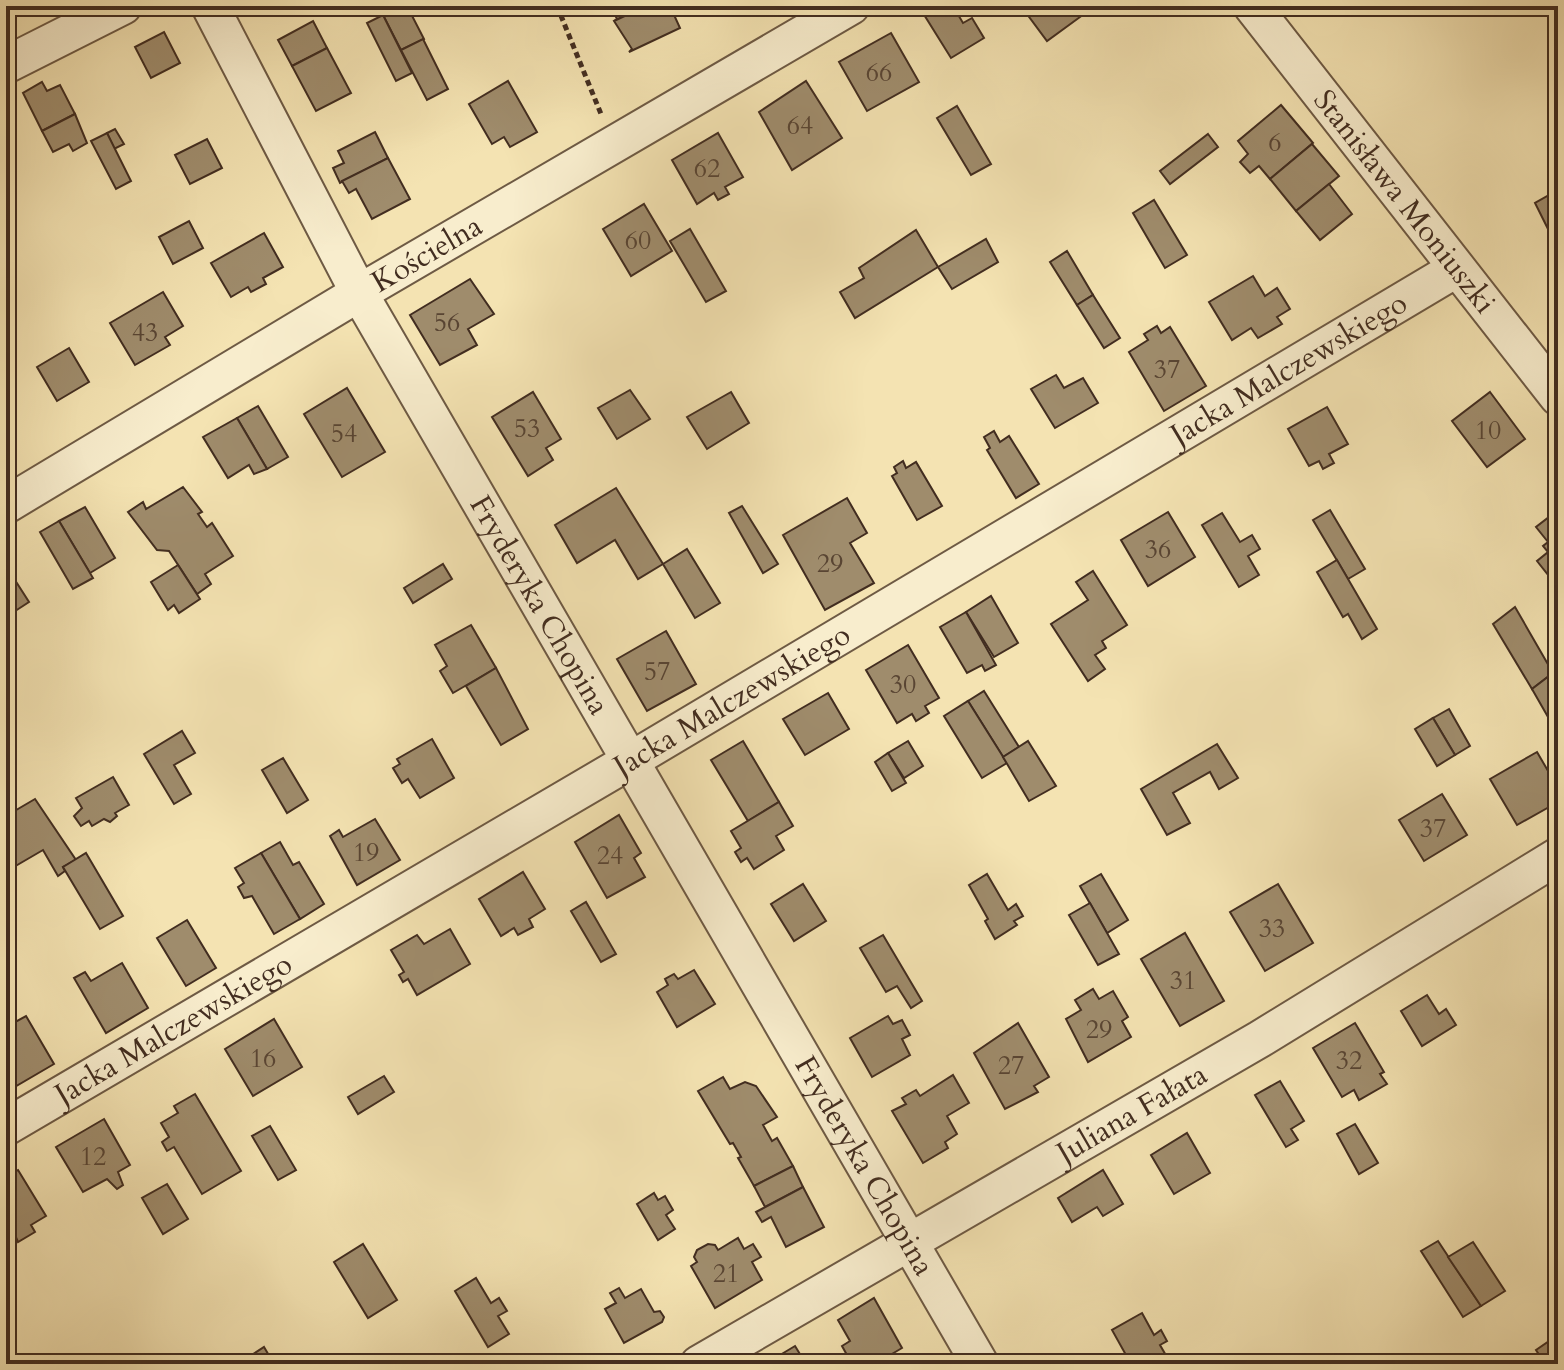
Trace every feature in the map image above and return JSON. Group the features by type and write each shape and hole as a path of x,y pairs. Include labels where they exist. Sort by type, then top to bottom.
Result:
{"street":[{"path":"6,65 123,6"},
{"name":"Fryderyka Chopina","path":"210,6 359,293 628,762 980,1364"},
{"name":"Kościelna","path":"6,505 359,293 851,6"},
{"name":"Stanisława Moniuszki","path":"1252,6 1558,397"},
{"name":"Jacka Malczewskiego","path":"6,1127 628,762 1456,269"},
{"name":"Juliana Fałata","path":"699,1364 1260,1039 1558,856"}],"path":[{"path":"557,6 613,144"}],"building":[{"path":"6,6 19,6 21,10 6,18"},
{"path":"407,6 424,39 401,50 383,15"},
{"path":"611,6 646,6 614,21 617,19"},
{"path":"646,6 670,6 680,28 629,52 632,49 614,21"},
{"path":"935,6 953,6 963,23 972,18 984,38 951,58 923,13"},
{"path":"1021,6 1088,6 1091,9 1047,41"},
{"path":"383,15 412,73 396,81 367,23"},
{"path":"313,21 327,48 292,66 278,40"},
{"path":"164,32 180,63 151,78 135,47"},
{"path":"891,33 919,82 867,111 839,62"},
{"path":"423,39 448,89 427,100 401,50"},
{"path":"327,48 351,93 316,111 292,66"},
{"path":"508,81 537,132 510,147 504,137 492,144 469,104"},
{"path":"806,81 842,138 792,170 759,112"},
{"path":"42,82 47,91 60,85 75,114 42,131 23,93"},
{"path":"1281,105 1313,143 1270,179 1259,166 1250,173 1240,162 1248,154 1238,141"},
{"path":"957,106 991,164 971,175 937,118"},
{"path":"75,114 87,143 73,151 69,144 53,152 42,131"},
{"path":"115,129 124,144 114,149 107,133"},
{"path":"375,132 388,158 340,183 333,168 344,163 338,151"},
{"path":"107,133 131,181 116,189 91,141"},
{"path":"718,133 743,177 725,187 729,194 718,200 714,193 697,204 672,160"},
{"path":"1208,134 1218,147 1170,184 1160,171"},
{"path":"207,139 222,168 190,184 175,155"},
{"path":"1312,144 1339,176 1296,211 1270,179"},
{"path":"388,158 410,199 372,219 356,189 349,193 342,181"},
{"path":"1329,184 1352,214 1320,240 1296,211"},
{"path":"1558,190 1558,228 1550,233 1535,203"},
{"path":"1154,200 1187,255 1165,268 1133,213"},
{"path":"644,204 672,251 631,276 603,229"},
{"path":"189,221 203,248 173,264 159,237"},
{"path":"690,229 726,291 706,302 670,241"},
{"path":"916,230 938,267 855,318 840,292 864,278 859,268"},
{"path":"264,233 283,267 263,278 266,284 251,292 248,287 231,297 211,263"},
{"path":"986,239 998,262 952,289 938,267"},
{"path":"1067,251 1093,295 1077,305 1050,262"},
{"path":"1253,276 1265,296 1277,288 1290,309 1277,317 1282,324 1258,338 1251,328 1232,340 1209,302"},
{"path":"470,279 494,314 468,329 477,345 440,365 410,315"},
{"path":"163,292 183,326 165,337 170,345 135,365 110,323"},
{"path":"1093,295 1120,338 1104,348 1077,305"},
{"path":"1157,326 1161,333 1170,327 1206,386 1164,411 1129,352 1148,340 1144,334"},
{"path":"69,348 89,382 57,401 37,367"},
{"path":"1056,375 1064,388 1083,378 1098,403 1055,428 1031,389"},
{"path":"347,388 385,452 342,477 304,414"},
{"path":"630,390 650,419 617,439 598,408"},
{"path":"533,392 561,439 546,448 553,460 528,476 492,417"},
{"path":"731,392 749,423 707,449 687,417"},
{"path":"1490,392 1525,439 1487,467 1452,421"},
{"path":"258,406 288,457 267,469 237,418"},
{"path":"1327,407 1348,444 1329,454 1334,463 1323,469 1319,461 1309,466 1288,429"},
{"path":"237,418 267,469 254,474 249,465 228,478 203,437"},
{"path":"994,431 1000,442 1009,436 1039,484 1016,498 987,450 990,448 984,437"},
{"path":"903,461 906,468 916,462 942,506 917,520 892,476 897,473 894,467"},
{"path":"183,487 202,512 198,514 207,527 212,523 233,556 205,574 211,584 197,594 169,551 157,550 128,512 143,502 146,509"},
{"path":"616,488 663,564 638,579 615,540 577,563 555,525"},
{"path":"847,498 867,533 850,543 874,583 825,610 783,535"},
{"path":"742,506 778,564 763,573 729,513"},
{"path":"85,507 115,558 90,573 59,521"},
{"path":"1330,510 1365,569 1348,579 1313,520"},
{"path":"1558,510 1558,569 1549,576 1537,561 1548,552 1543,546 1548,542 1536,527"},
{"path":"1168,512 1195,557 1148,586 1121,540"},
{"path":"1222,513 1240,542 1252,535 1260,549 1248,556 1259,575 1239,587 1202,525"},
{"path":"59,521 93,578 73,589 40,532"},
{"path":"687,549 720,603 695,618 663,564"},
{"path":"1337,560 1377,629 1362,639 1348,614 1343,617 1317,572"},
{"path":"443,564 452,579 413,603 404,588"},
{"path":"178,565 200,599 179,613 174,605 168,610 151,582"},
{"path":"6,566 29,602 6,617"},
{"path":"1093,571 1127,625 1102,641 1106,648 1095,655 1105,669 1088,681 1051,624 1088,600 1076,582"},
{"path":"991,596 1018,643 994,657 966,612"},
{"path":"1515,607 1553,673 1532,689 1493,624"},
{"path":"966,612 996,665 985,671 982,665 967,673 940,627"},
{"path":"471,625 496,668 453,693 440,671 447,666 435,645"},
{"path":"666,631 696,684 647,711 617,659"},
{"path":"908,645 939,698 925,706 929,713 916,721 912,714 897,723 866,670"},
{"path":"496,668 528,729 501,745 466,686"},
{"path":"1549,676 1558,687 1558,709 1548,717 1532,689"},
{"path":"984,691 1019,747 1003,757 968,701"},
{"path":"828,693 849,729 805,755 783,719"},
{"path":"968,701 1007,763 982,778 944,716"},
{"path":"1449,709 1470,746 1455,755 1433,718"},
{"path":"1433,718 1455,755 1437,766 1415,729"},
{"path":"182,731 195,753 174,765 191,794 174,804 144,754"},
{"path":"432,739 454,778 420,798 408,779 402,783 393,768 400,764 397,759"},
{"path":"743,741 779,802 748,821 711,760"},
{"path":"908,741 923,766 904,778 888,753"},
{"path":"1028,741 1056,786 1029,801 1003,757"},
{"path":"1217,744 1238,778 1219,789 1210,772 1173,793 1190,823 1167,835 1141,789"},
{"path":"1537,752 1558,788 1558,802 1517,825 1490,779"},
{"path":"888,753 906,783 892,791 875,762"},
{"path":"283,758 308,800 287,813 262,770"},
{"path":"113,777 129,805 115,813 117,816 110,822 104,819 92,826 89,821 81,826 74,816 82,808 76,798"},
{"path":"1442,794 1467,835 1424,861 1399,820"},
{"path":"35,799 76,860 63,867 65,871 58,876 43,850 7,871 11,877 6,880 6,816"},
{"path":"779,802 793,826 776,836 784,850 754,869 747,858 741,862 735,852 741,848 731,831"},
{"path":"619,815 641,853 634,858 645,877 607,898 575,842"},
{"path":"375,819 400,860 357,885 330,836 339,830 343,837"},
{"path":"280,842 293,865 299,862 324,904 300,919 261,853"},
{"path":"86,853 123,916 100,929 63,867"},
{"path":"261,853 300,919 274,934 252,896 244,898 238,887 244,883 235,868"},
{"path":"523,872 545,909 529,919 533,927 518,935 514,928 501,936 479,899"},
{"path":"987,874 1008,910 1016,904 1023,916 1014,921 1017,925 995,939 969,885"},
{"path":"1101,874 1128,920 1107,933 1080,886"},
{"path":"803,884 826,921 794,941 771,904"},
{"path":"1278,884 1313,943 1265,971 1230,912"},
{"path":"586,902 616,954 601,962 571,911"},
{"path":"1090,903 1119,954 1098,965 1069,915"},
{"path":"187,920 216,968 186,986 157,938"},
{"path":"450,929 470,964 417,995 408,979 403,982 399,975 404,972 391,950 417,935 424,944"},
{"path":"1185,933 1224,1001 1180,1026 1141,959"},
{"path":"883,935 922,1001 911,1008 897,986 886,992 860,948"},
{"path":"122,963 148,1008 106,1033 74,978 85,972 91,981"},
{"path":"694,970 715,1004 677,1027 657,992 668,985 665,979 674,974 678,979"},
{"path":"1093,989 1099,999 1113,991 1128,1017 1122,1021 1131,1037 1088,1062 1066,1019 1081,1010 1075,1000"},
{"path":"1427,995 1439,1014 1446,1009 1456,1025 1422,1046 1401,1011"},
{"path":"26,1016 54,1064 6,1092 6,1027"},
{"path":"888,1016 893,1024 902,1020 910,1035 902,1039 910,1055 872,1077 850,1038"},
{"path":"274,1019 302,1067 253,1096 225,1049"},
{"path":"1018,1023 1049,1077 1034,1086 1038,1092 1005,1109 974,1053"},
{"path":"1355,1023 1384,1072 1380,1074 1387,1084 1359,1100 1354,1090 1342,1097 1313,1048"},
{"path":"953,1075 969,1103 947,1116 957,1134 945,1142 948,1148 923,1163 892,1111 906,1104 902,1098 916,1090 920,1096"},
{"path":"384,1076 394,1092 358,1114 348,1097"},
{"path":"723,1077 730,1089 745,1082 756,1086 777,1117 763,1125 772,1141 777,1138 793,1166 754,1186 733,1143 730,1144 698,1091"},
{"path":"1280,1081 1304,1121 1291,1129 1298,1140 1286,1147 1255,1095"},
{"path":"195,1094 241,1171 202,1194 174,1147 167,1151 162,1142 169,1137 161,1123 178,1113 174,1106"},
{"path":"104,1119 130,1165 118,1172 123,1185 117,1189 107,1179 83,1192 56,1147"},
{"path":"1355,1124 1378,1163 1359,1174 1337,1134"},
{"path":"270,1126 296,1170 278,1180 252,1136"},
{"path":"1187,1133 1210,1173 1174,1194 1151,1155"},
{"path":"793,1166 803,1187 765,1207 754,1186"},
{"path":"18,1170 46,1216 31,1225 35,1232 18,1242 15,1235 6,1240 6,1177"},
{"path":"1103,1170 1123,1204 1103,1216 1097,1207 1072,1222 1058,1198"},
{"path":"167,1184 188,1219 163,1234 142,1198"},
{"path":"803,1187 824,1227 786,1247 771,1217 762,1222 756,1212"},
{"path":"654,1193 658,1200 665,1196 673,1210 666,1215 675,1229 658,1240 637,1204"},
{"path":"738,1238 744,1249 753,1244 761,1257 752,1262 762,1280 715,1308 691,1266 697,1262 694,1257 697,1250 708,1244 715,1245 718,1250"},
{"path":"1438,1241 1481,1306 1463,1317 1421,1251"},
{"path":"1473,1242 1505,1291 1481,1306 1448,1257"},
{"path":"363,1244 397,1300 368,1318 334,1262"},
{"path":"476,1278 491,1303 499,1298 507,1311 498,1316 509,1334 488,1347 455,1291"},
{"path":"619,1288 625,1298 641,1289 654,1312 660,1311 664,1317 662,1322 624,1343 605,1309 616,1303 610,1293"},
{"path":"874,1298 902,1348 875,1364 852,1364 842,1346 850,1341 838,1320"},
{"path":"1142,1313 1154,1335 1161,1330 1167,1341 1160,1345 1171,1364 1131,1364 1112,1330"},
{"path":"1558,1335 1558,1364 1545,1364 1536,1350"},
{"path":"795,1346 806,1364 765,1364"},
{"path":"264,1347 274,1364 251,1364 247,1358"}]}
